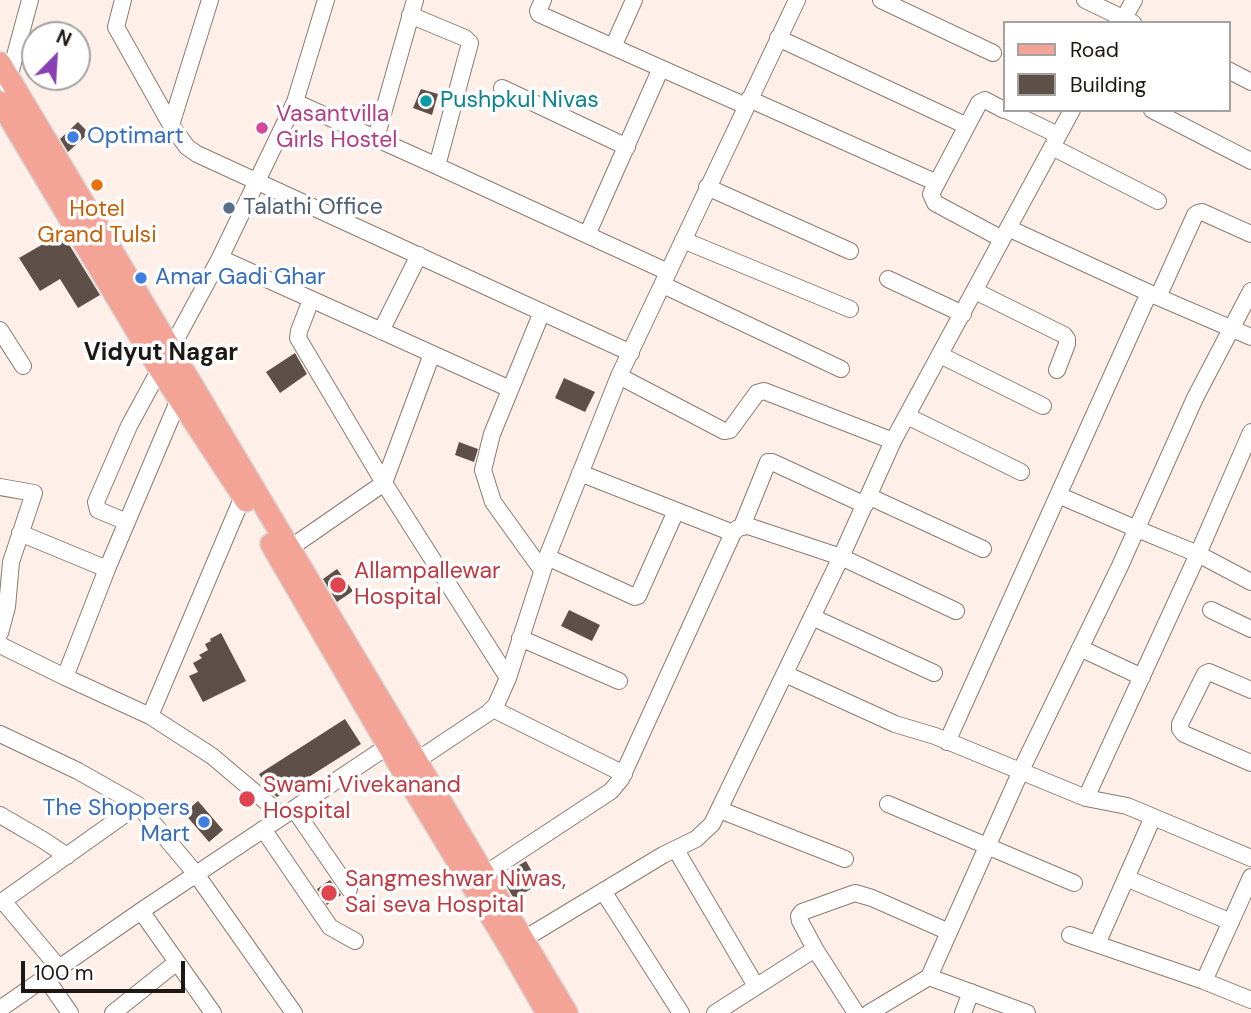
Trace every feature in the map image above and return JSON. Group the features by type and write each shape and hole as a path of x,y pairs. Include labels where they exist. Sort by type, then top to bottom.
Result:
{"main road":[{"path":"4,70 166,360 179,399 290,548 395,741"},
{"path":"1,107 246,487 517,944 567,1013"},
{"path":"409,765 485,874 547,1013"}],"street":[{"path":"1,107 4,70 30,0"},
{"path":"123,0 116,27 172,125 197,155 631,353"},
{"path":"172,125 210,0"},
{"path":"127,522 99,510 96,502 129,426 220,258 295,103 326,0"},
{"path":"543,0 539,14 937,183"},
{"path":"613,47 634,0"},
{"path":"409,765 493,709 508,677 545,564 620,376 797,0"},
{"path":"881,0 993,53"},
{"path":"1085,0 1126,21 1134,0"},
{"path":"376,138 412,8 470,43 437,166"},
{"path":"778,38 967,126"},
{"path":"587,235 661,68"},
{"path":"1230,71 1251,82"},
{"path":"502,88 627,146"},
{"path":"1002,108 985,100 979,103 931,194 935,203 1251,337"},
{"path":"295,103 587,235 665,279 841,369"},
{"path":"1008,112 1158,201"},
{"path":"517,944 603,891 696,839 712,824 813,617 892,441 1071,112"},
{"path":"1156,112 1251,160"},
{"path":"707,187 850,251"},
{"path":"947,742 1058,495 1153,295 1195,215 1202,212 1251,234"},
{"path":"683,240 850,309"},
{"path":"380,331 419,255"},
{"path":"220,258 510,389"},
{"path":"888,279 962,314"},
{"path":"975,291 1064,335 1067,344 1057,370"},
{"path":"869,1013 929,977 1195,398 1250,294"},
{"path":"311,300 298,338 384,483 508,677"},
{"path":"542,312 492,434 483,470 493,502 545,564 635,597 638,596 676,511"},
{"path":"0,330 23,366"},
{"path":"290,548 384,483 432,354"},
{"path":"940,355 1043,406"},
{"path":"620,376 724,430 730,429 757,393 764,391 892,441"},
{"path":"65,677 107,569 179,399"},
{"path":"907,416 1021,472"},
{"path":"1086,797 1251,432"},
{"path":"485,874 611,791 624,774 768,461 984,549"},
{"path":"580,473 676,511 737,529 748,526 841,557 956,611"},
{"path":"0,487 34,493 11,562 7,607 0,633"},
{"path":"150,716 246,487"},
{"path":"1058,495 1198,554 1251,582"},
{"path":"20,533 107,569"},
{"path":"1211,610 1251,629"},
{"path":"813,617 934,673"},
{"path":"520,638 619,681"},
{"path":"0,645 150,716 212,755 289,812 349,889"},
{"path":"1080,648 1142,677"},
{"path":"1251,690 1209,672 1205,674 1180,724 1184,734 1251,764"},
{"path":"785,674 895,723 935,736 1086,797 1126,806 1251,858"},
{"path":"493,709 624,774"},
{"path":"0,734 78,771 138,805 196,874 294,1013"},
{"path":"0,1009 395,741"},
{"path":"888,804 1074,883"},
{"path":"70,1013 52,973 1,902 138,805"},
{"path":"720,810 845,859"},
{"path":"0,815 66,856"},
{"path":"1097,944 1153,817"},
{"path":"263,829 330,927 355,941"},
{"path":"676,849 756,986"},
{"path":"1204,981 1251,877"},
{"path":"1126,878 1231,922"},
{"path":"603,891 681,1013"},
{"path":"856,1013 800,921 802,912 855,893 873,898 949,932"},
{"path":"141,911 213,1013"},
{"path":"1070,935 1251,1000"},
{"path":"715,1013 815,949"},
{"path":"113,1013 177,962"},
{"path":"929,977 1027,1013"},
{"path":"962,1013 971,992"}],"building":[{"name":"Pushpkul Nivas","path":"421,89 438,94 432,115 413,108"},
{"name":"Optimart","path":"78,122 89,133 68,152 60,139"},
{"path":"62,233 100,295 78,308 60,279 40,291 19,258"},
{"path":"295,353 307,374 280,393 266,372"},
{"path":"564,378 595,392 585,412 555,398"},
{"path":"459,442 478,449 474,462 455,455"},
{"path":"337,569 353,591 337,602 323,579"},
{"path":"569,610 600,625 592,641 561,626"},
{"path":"221,633 246,681 203,702 189,676 198,672 193,663 202,658 199,655 208,650 205,644"},
{"path":"345,719 361,744 277,797 269,790 259,774"},
{"name":"The Shoppers Mart","path":"198,801 223,830 209,842 184,813"},
{"path":"526,861 539,884 514,899 501,876"},
{"path":"330,880 341,895 327,905 317,889"}],"place":[{"name":"Pushpkul Nivas","path":"426,101"},
{"name":"Vasantvilla Girls Hostel","path":"262,128"},
{"name":"Optimart","path":"73,137"},
{"name":"Hotel Grand Tulsi","path":"97,185"},
{"name":"Talathi Office","path":"229,208"},
{"name":"Amar Gadi Ghar","path":"141,278"},
{"name":"Allampallewar Hospital","path":"338,585"},
{"name":"Swami Vivekanand Hospital","path":"247,799"},
{"name":"The Shoppers Mart","path":"204,822"},
{"name":"Sangmeshwar Niwas, Sai seva Hospital","path":"329,893"}],"district":[{"name":"Vidyut Nagar","path":"161,354"}]}
